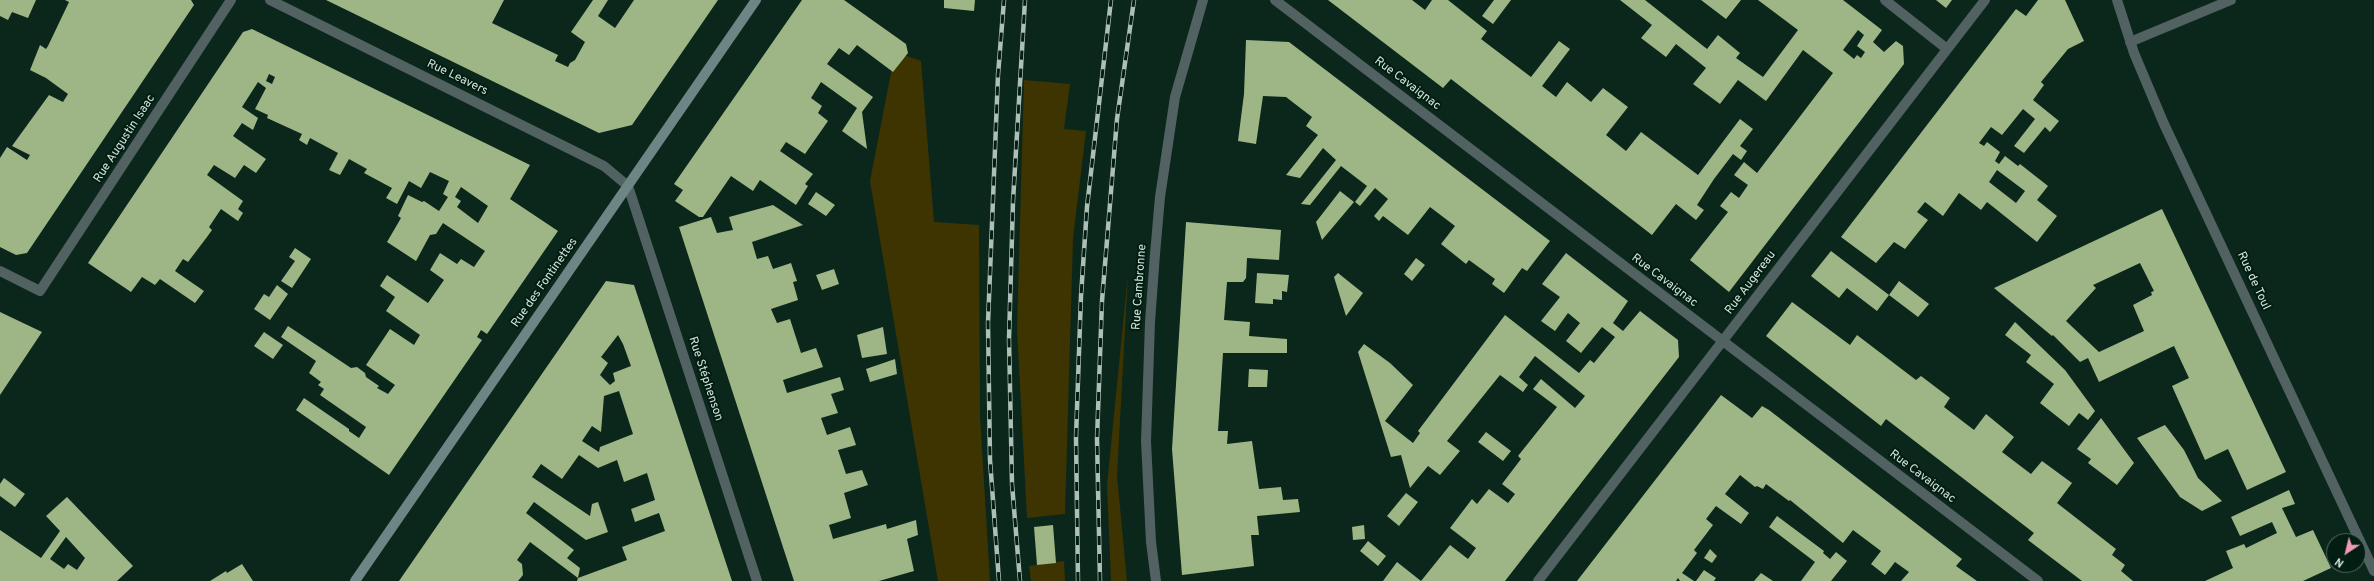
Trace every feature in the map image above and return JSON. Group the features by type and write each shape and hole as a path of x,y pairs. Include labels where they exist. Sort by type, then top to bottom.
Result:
{"main road":[{"name":"Rue des Fontinettes","path":"355,581 756,0"}],"street":[{"name":"Rue Augustin Isaac","path":"0,271 40,291 231,0"},
{"name":"Rue Leavers","path":"270,0 604,166 628,186"},
{"name":"Rue Cambronne","path":"1156,581 1151,542 1146,441 1150,322 1155,254 1160,197 1175,97 1203,0"},
{"name":"Rue Cavaignac","path":"1276,0 2038,581"},
{"path":"1885,0 1947,49"},
{"name":"Rue Augereau","path":"1538,581 1985,0"},
{"name":"Rue de Toul","path":"2117,0 2130,42 2164,124 2373,564"},
{"path":"2130,42 2231,0"},
{"name":"Rue Stéphenson","path":"628,186 757,581"}],"shaded area":[{"path":"895,52 921,61 934,222 979,225 980,416 990,581 938,581 870,181"},
{"path":"1024,80 1070,84 1064,129 1086,131 1073,238 1065,514 1027,518 1017,329"},
{"path":"1128,274 1117,476 1127,581 1111,581 1107,485"},
{"path":"1064,561 1065,581 1031,581 1029,566"}],"building":[{"path":"0,0 36,0 28,18 12,12 8,20 0,16"},
{"path":"65,0 191,0 194,5 27,253 16,255 0,247 0,158 7,147 27,160 30,155 12,146 49,95 63,102 68,94 46,78 30,70 40,45 46,49 48,46 69,2"},
{"path":"326,0 504,0 492,23 558,55 555,61 568,67 570,63 575,60 585,42 571,32 593,0 608,0 598,16 615,28 634,0 718,0 632,125 599,133"},
{"path":"802,0 844,0 906,44 908,53 893,72 857,45 849,55 839,48 827,64 873,97 862,112 867,149 842,131 857,108 821,82 811,98 822,106 818,113 828,121 805,154 786,142 780,151 813,174 805,184 808,186 796,205 760,180 753,191 731,176 703,217 699,217 675,201 683,190 674,184"},
{"path":"944,0 975,0 974,11 944,8"},
{"path":"1328,0 1412,0 1425,10 1432,0 1448,0 1487,31 1481,39 1531,77 1559,41 1570,49 1542,86 1556,97 1567,82 1591,102 1603,88 1628,107 1606,135 1626,151 1641,132 1698,175 1740,119 1753,129 1740,146 1747,151 1741,160 1733,154 1714,179 1697,205 1704,210 1696,220 1676,204 1652,235 1451,79 1443,88"},
{"path":"1494,0 1511,0 1493,24 1482,16"},
{"path":"1620,0 1645,0 1707,49 1718,35 1740,53 1736,58 1763,77 1798,30 1758,0 1843,0 1882,30 1873,42 1884,52 1896,41 1903,46 1904,64 1729,292 1690,260 1728,212 1720,206 1731,192 1739,198 1748,185 1734,175 1744,162 1757,173 1833,73 1803,50 1766,101 1738,80 1720,104 1693,84 1706,68 1676,44 1666,57 1641,38 1652,25","holes":["1858,30 1864,35 1857,46 1865,52 1861,58 1857,55 1854,59 1843,50"]},
{"path":"1701,0 1741,0 1726,19"},
{"path":"1936,0 1952,0 1946,8"},
{"path":"2038,0 2065,0 2084,41 2068,49 2041,82 2044,85 2033,100 2059,121 2050,132 2045,127 2024,153 2014,146 2035,119 2023,109 2002,135 1991,127 1979,143 1984,146 1987,142 2000,152 1995,161 1999,164 2005,156 2018,166 2020,164 2048,186 2037,200 2057,216 2037,242 1987,202 1981,210 1959,193 1943,216 1925,202 1917,212 1928,220 1905,249 1894,242 1876,263 1841,237 2016,9 2026,16","holes":["1997,170 2025,191 2016,203 1989,182"]},
{"path":"252,29 530,165 510,199 558,231 487,334 481,330 477,337 482,340 389,475 296,410 304,398 349,429 349,431 359,438 366,427 320,395 324,389 318,385 321,382 309,373 316,361 281,337 288,326 351,368 357,367 365,373 366,377 379,386 377,388 388,394 395,385 366,365 390,329 414,345 420,335 386,311 395,297 380,286 387,275 428,303 444,280 430,270 440,253 457,264 461,259 474,267 485,251 443,223 436,234 430,235 416,261 387,242 401,218 398,216 408,195 422,202 424,201 439,211 448,197 443,194 449,181 430,172 421,188 409,181 397,204 386,198 392,188 364,173 367,169 349,159 340,175 329,170 338,153 310,138 307,145 299,140 302,134 267,118 268,115 255,109 266,88 258,82 242,107 258,118 253,130 242,123 233,136 266,159 256,173 244,165 235,178 214,165 207,175 243,201 238,209 243,213 238,221 221,209 209,227 212,230 207,237 188,262 183,259 175,271 204,291 195,303 160,279 155,285 142,277 131,292 88,263 243,32","holes":["269,74 275,77 272,84 266,81","461,187 488,206 478,223 457,207 461,201 455,197"]},
{"path":"1246,40 1289,42 1550,241 1527,271 1522,268 1504,293 1492,284 1495,279 1469,260 1466,264 1441,244 1455,226 1430,207 1408,235 1383,216 1379,221 1374,216 1388,199 1375,188 1360,206 1355,202 1367,186 1341,166 1310,205 1301,204 1336,160 1323,148 1300,178 1286,175 1318,135 1306,126 1312,117 1286,97 1263,96 1256,144 1238,141 1244,94"},
{"path":"1340,191 1354,202 1322,240 1316,222"},
{"path":"816,192 835,205 826,216 808,204"},
{"path":"773,205 803,225 752,242 757,259 768,256 773,269 791,263 797,281 793,282 798,300 771,309 777,323 790,319 801,353 816,348 823,367 783,380 787,393 840,377 844,390 831,394 838,413 821,418 827,435 850,427 856,445 838,450 846,474 862,470 868,485 844,493 851,518 829,525 833,539 886,524 887,529 916,520 918,535 907,539 914,571 879,581 794,581 679,227 711,217 717,233 733,230 729,217"},
{"path":"2162,209 2286,472 2247,490 2228,449 2205,460 2172,386 2189,378 2174,346 2099,382 2088,358 2080,362 2053,335 2052,336 1994,288","holes":["2140,263 2154,291 2151,292 2152,295 2133,305 2144,331 2099,352 2066,321 2096,288 2093,285"]},
{"path":"1186,222 1281,230 1279,260 1247,258 1246,278 1243,282 1227,282 1224,320 1250,322 1249,336 1287,339 1287,353 1223,353 1218,431 1228,431 1227,444 1252,441 1259,489 1281,487 1283,500 1298,499 1300,512 1257,516 1259,535 1251,535 1254,566 1182,575 1172,449"},
{"path":"295,248 311,259 292,288 281,281 295,261 289,257"},
{"path":"1831,251 1889,295 1877,311 1847,288 1839,298 1811,276"},
{"path":"1566,253 1628,301 1613,323 1623,331 1640,311 1678,340 1679,357 1505,581 1421,581 1450,545 1468,559 1476,548 1450,528 1472,499 1477,504 1489,489 1508,503 1515,494 1502,484 1521,459 1518,456 1557,407 1533,389 1541,379 1575,408 1585,396 1535,356 1519,377 1528,385 1523,392 1500,375 1447,441 1460,451 1440,475 1428,466 1410,488 1401,455 1391,457 1358,352 1364,344 1390,363 1413,385 1385,421 1413,443 1420,433 1418,431 1505,315 1579,373 1590,360 1594,363 1615,337 1602,327 1581,353 1566,341 1580,323 1568,313 1555,331 1541,321 1560,297 1542,284"},
{"path":"1416,258 1425,265 1412,281 1404,274"},
{"path":"834,269 839,284 822,290 816,275"},
{"path":"1257,273 1289,275 1287,292 1282,291 1282,300 1273,299 1273,304 1255,303"},
{"path":"1338,273 1363,293 1346,316 1334,277"},
{"path":"606,281 634,285 732,581 577,581 578,578 530,542 517,560 522,564 523,575 518,581 399,581","holes":["618,335 631,366 613,373 615,381 610,385 600,375 608,363 601,357","619,391 633,434 600,447 599,452 582,441 592,426 601,432 604,396","579,455 598,468 617,460 624,482 647,473 655,500 631,509 635,522 659,513 665,531 622,547 627,560 578,578 580,568 567,558 574,550 526,513 534,502 586,540 608,532 598,502 592,504 590,516 532,477 541,464 562,479"]},
{"path":"1899,281 1929,304 1918,317 1889,295"},
{"path":"277,285 288,294 270,320 254,309 264,294 269,297"},
{"path":"1792,302 1850,345 1857,335 1916,380 1921,376 1950,398 1944,407 1974,430 1986,414 2014,437 2002,452 2031,474 2042,461 2072,483 2057,503 2116,549 2112,555 2125,565 2121,571 2133,581 2082,581 2028,540 2034,533 1886,419 1881,426 1766,336"},
{"path":"0,312 42,332 0,395"},
{"path":"2015,322 2065,370 2095,411 2088,420 2079,413 2069,426 2040,403 2054,384 2026,362 2031,355 2005,335"},
{"path":"883,327 887,354 862,358 857,335"},
{"path":"264,332 283,345 273,359 254,346"},
{"path":"895,359 897,374 870,382 866,369"},
{"path":"1249,369 1268,370 1267,387 1248,387"},
{"path":"1721,395 1752,418 1762,406 1769,410 1962,559 1956,566 1977,581 1901,581 1909,572 1895,562 1885,575 1871,564 1881,551 1853,530 1843,543 1790,500 1789,501 1766,484 1763,489 1757,486 1755,487 1740,475 1725,494 1749,513 1741,524 1716,506 1706,519 1713,525 1694,550 1697,553 1682,573 1694,581 1680,581 1678,578 1676,581 1577,581"},
{"path":"2101,418 2134,463 2117,485 2088,463 2091,459 2077,449"},
{"path":"2165,425 2184,450 2198,478 2222,501 2202,511 2180,497 2137,438"},
{"path":"1486,432 1511,451 1503,461 1478,442"},
{"path":"4,478 25,494 15,507 0,496 0,484"},
{"path":"2289,490 2295,504 2282,508 2296,537 2313,530 2326,557 2326,570 2303,581 2205,581 2233,568 2226,551 2244,544 2246,548 2277,533 2272,522 2240,536 2231,517"},
{"path":"1406,493 1418,502 1399,526 1387,516"},
{"path":"67,497 133,566 117,581 0,581 0,530 41,558 60,531 46,516","holes":["66,537 85,558 77,570 68,564 64,569 50,559"]},
{"path":"1777,516 1824,551 1823,553 1830,559 1836,552 1847,561 1831,581 1801,581 1815,562 1769,527"},
{"path":"1053,525 1056,563 1037,565 1034,527"},
{"path":"1364,525 1365,539 1353,540 1352,527"},
{"path":"1368,541 1386,556 1378,566 1360,551"},
{"path":"1710,549 1717,556 1712,563 1704,558"},
{"path":"1397,562 1421,581 1383,581"},
{"path":"242,564 253,581 210,581 226,571 227,573"},
{"path":"1704,570 1716,578 1714,581 1696,581"},
{"path":"1761,573 1773,581 1754,581"}],"railway":[{"path":"999,581 990,460 988,323 998,75 1004,0"},
{"path":"1020,581 1012,484 1009,339 1013,201 1025,0"},
{"path":"1078,581 1076,437 1081,296 1087,207 1111,0"},
{"path":"1100,581 1097,439 1102,301 1117,119 1134,0"}]}
